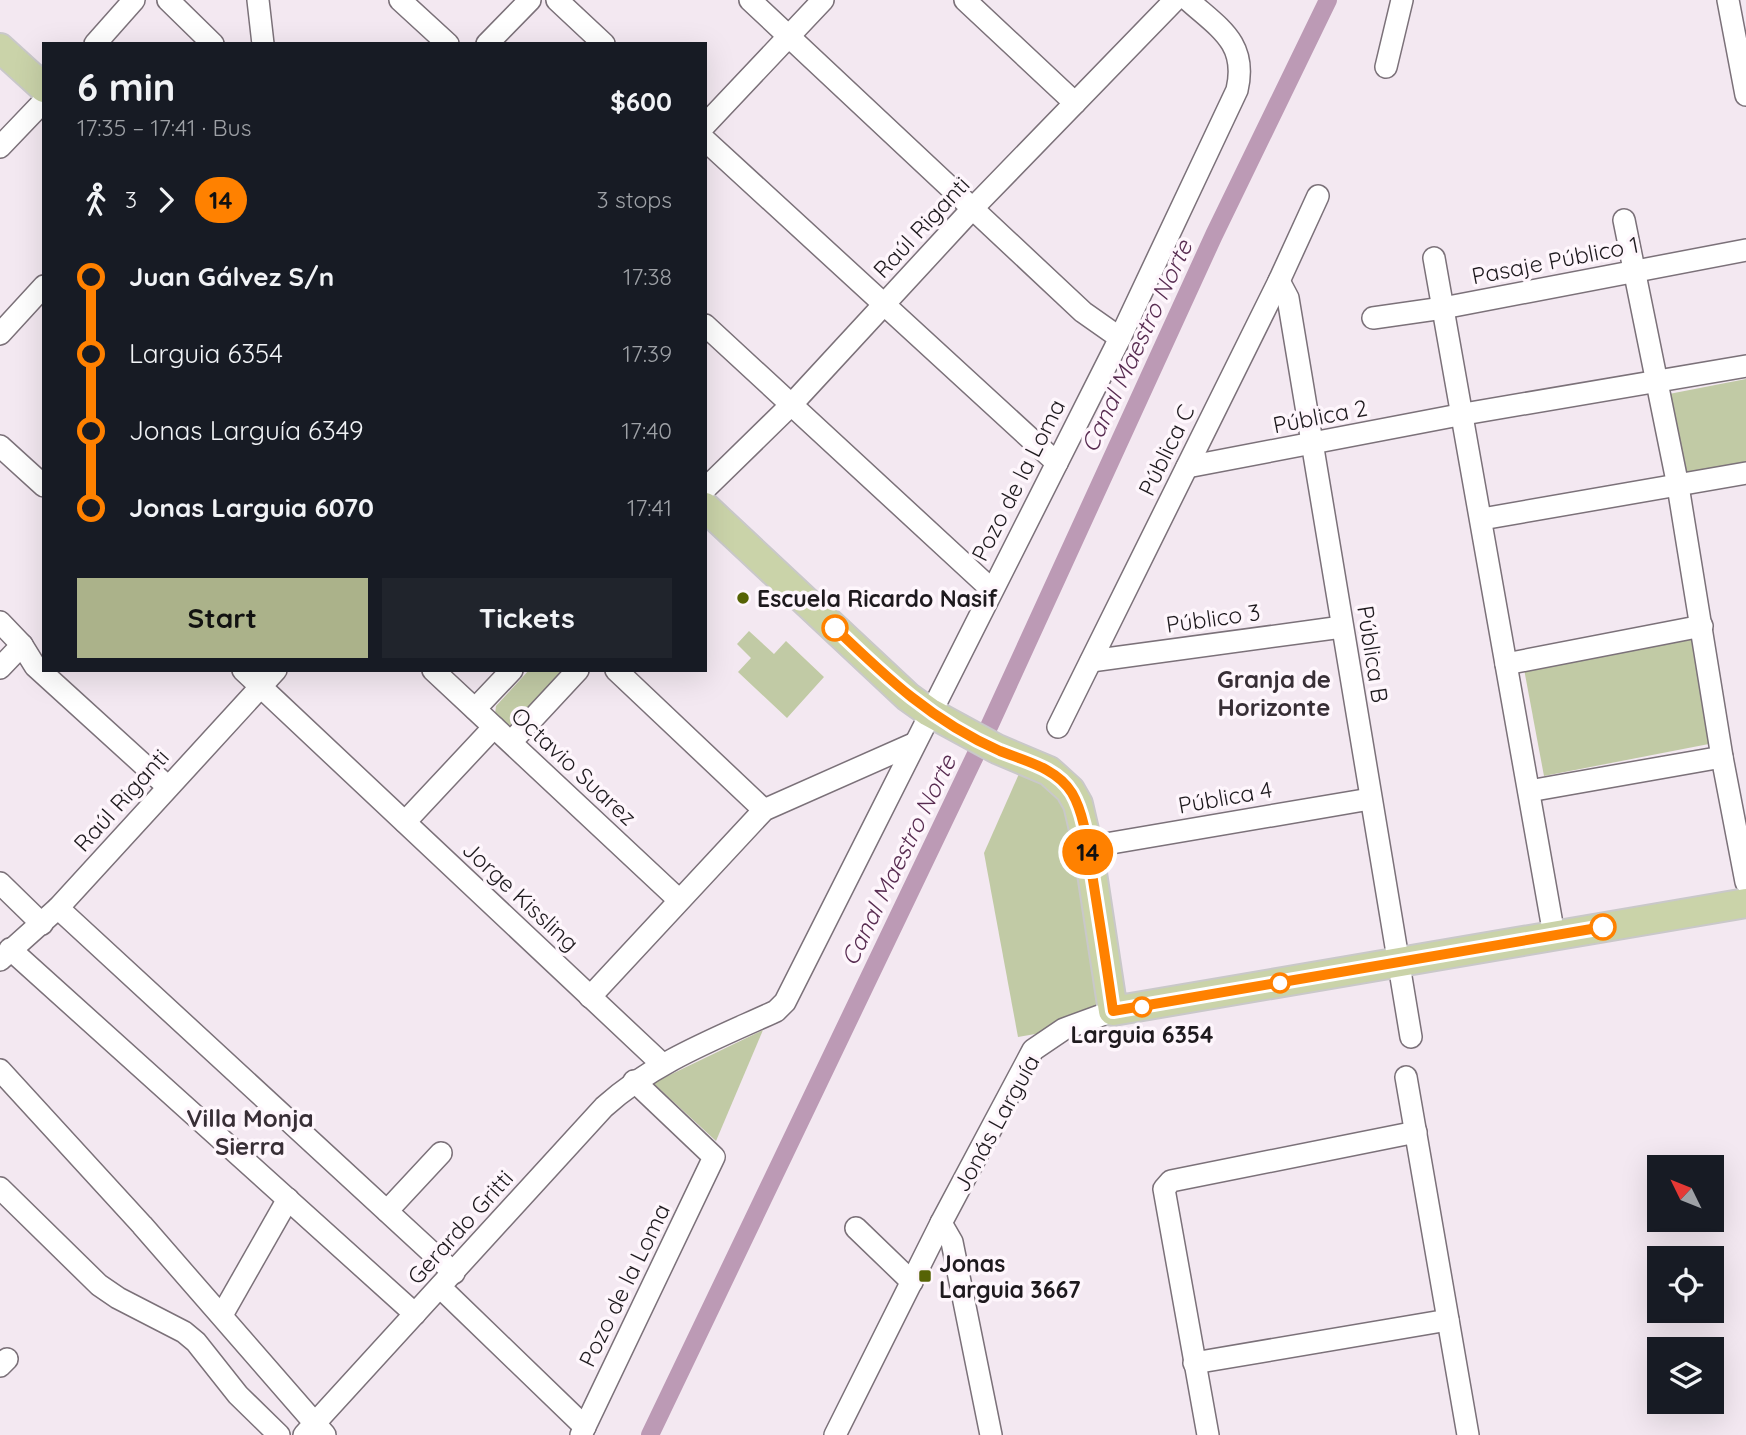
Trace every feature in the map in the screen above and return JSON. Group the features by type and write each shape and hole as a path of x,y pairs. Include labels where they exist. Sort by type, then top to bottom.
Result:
{"main road":[{"path":"0,48 42,86"},
{"path":"707,509 908,697 958,729 1049,771 1060,779 1078,804 1113,1011"},
{"name":"Jonás Larguía","path":"1113,1011 1746,903"}],"street":[{"path":"97,42 134,0"},
{"path":"168,0 211,42"},
{"path":"258,0 263,42"},
{"path":"400,0 446,42"},
{"path":"489,42 530,0"},
{"path":"557,0 602,42"},
{"path":"750,0 1083,312 1120,338"},
{"path":"707,123 823,0"},
{"path":"965,0 1075,103"},
{"name":"Raúl Riganti","path":"707,487 792,404 973,208 1175,0"},
{"name":"Pozo de la Loma","path":"662,1064 776,1011 785,1002 991,589 1120,338 1237,90 1241,73 1238,52 1226,34 1188,0"},
{"path":"1386,67 1402,0"},
{"path":"1728,0 1746,95"},
{"path":"0,147 42,103"},
{"path":"707,142 1057,463"},
{"name":"Pública C","path":"1058,727 1279,281 1318,195"},
{"path":"1624,219 1678,486 1722,757 1746,882"},
{"name":"Pasaje Público 1","path":"1373,318 1443,308 1746,250"},
{"path":"1434,258 1464,414 1554,935"},
{"name":"Pública B","path":"1279,281 1287,298 1411,1037"},
{"path":"0,334 41,296"},
{"path":"707,327 991,589"},
{"path":"1656,382 1746,366"},
{"name":"Pública 2","path":"1187,467 1464,414 1656,382"},
{"path":"0,446 42,484"},
{"path":"1482,519 1746,473"},
{"path":"0,622 22,645 35,666 167,787"},
{"path":"1506,664 1702,626"},
{"name":"Público 3","path":"1091,661 1342,627"},
{"path":"0,667 22,645"},
{"name":"Jorge Kissling","path":"245,672 662,1064"},
{"name":"Raúl Riganti","path":"5,954 58,908 274,672"},
{"name":"Octavio Suarez","path":"435,672 679,900"},
{"path":"475,709 510,672"},
{"path":"510,742 576,672"},
{"path":"618,672 764,810"},
{"path":"405,822 494,727"},
{"path":"590,997 764,810 913,744"},
{"path":"1529,791 1722,757"},
{"name":"Pública 4","path":"1087,847 1370,799"},
{"path":"0,883 42,924"},
{"path":"58,908 387,1211 583,1431"},
{"path":"5,954 288,1199 415,1314"},
{"name":"Jonás Larguía","path":"835,1435 941,1223 1033,1050 1064,1030 1113,1011"},
{"name":"Gerardo Gritti","path":"314,1431 415,1314 604,1107 634,1080 662,1064"},
{"path":"0,1070 222,1315 314,1431"},
{"path":"1406,1077 1468,1435"},
{"name":"Pozo de la Loma","path":"583,1431 715,1157 634,1080"},
{"path":"1208,1435 1164,1189 1171,1181 1416,1132"},
{"path":"387,1211 441,1153"},
{"path":"0,1188 99,1285 184,1332 196,1342 238,1395 279,1435"},
{"path":"222,1315 288,1199"},
{"path":"941,1223 952,1242 991,1435"},
{"path":"856,1228 912,1282"},
{"path":"1194,1363 1448,1320"}],"green space":[{"path":"1746,379 1746,464 1684,476 1669,394"},
{"path":"749,631 774,654 786,641 824,677 787,718 738,672 751,658 737,644"},
{"path":"1695,637 1714,743 1544,776 1524,669"},
{"path":"527,672 562,672 516,724 508,726 495,714 496,706"},
{"path":"1022,767 1050,786 1072,821 1100,1006 1041,1033 1018,1037 984,853"},
{"path":"763,1030 716,1141 653,1083"}],"waterway":[{"name":"Canal Maestro Norte","path":"650,1435 987,731 1214,235 1328,0"}],"bus line":[{"name":"14","path":"835,628 908,697 929,712 997,749 1049,771 1070,790 1078,804 1087,847 1113,1011 1603,927"}],"place":[{"name":"Escuela Ricardo Nasif","path":"743,598"},
{"name":"Larguia 6354","path":"1142,1007"},
{"name":"Jonas Larguia 3667","path":"925,1276"}],"district":[{"name":"Granja de Horizonte","path":"1274,693"},
{"name":"Villa Monja Sierra","path":"250,1132"}]}
